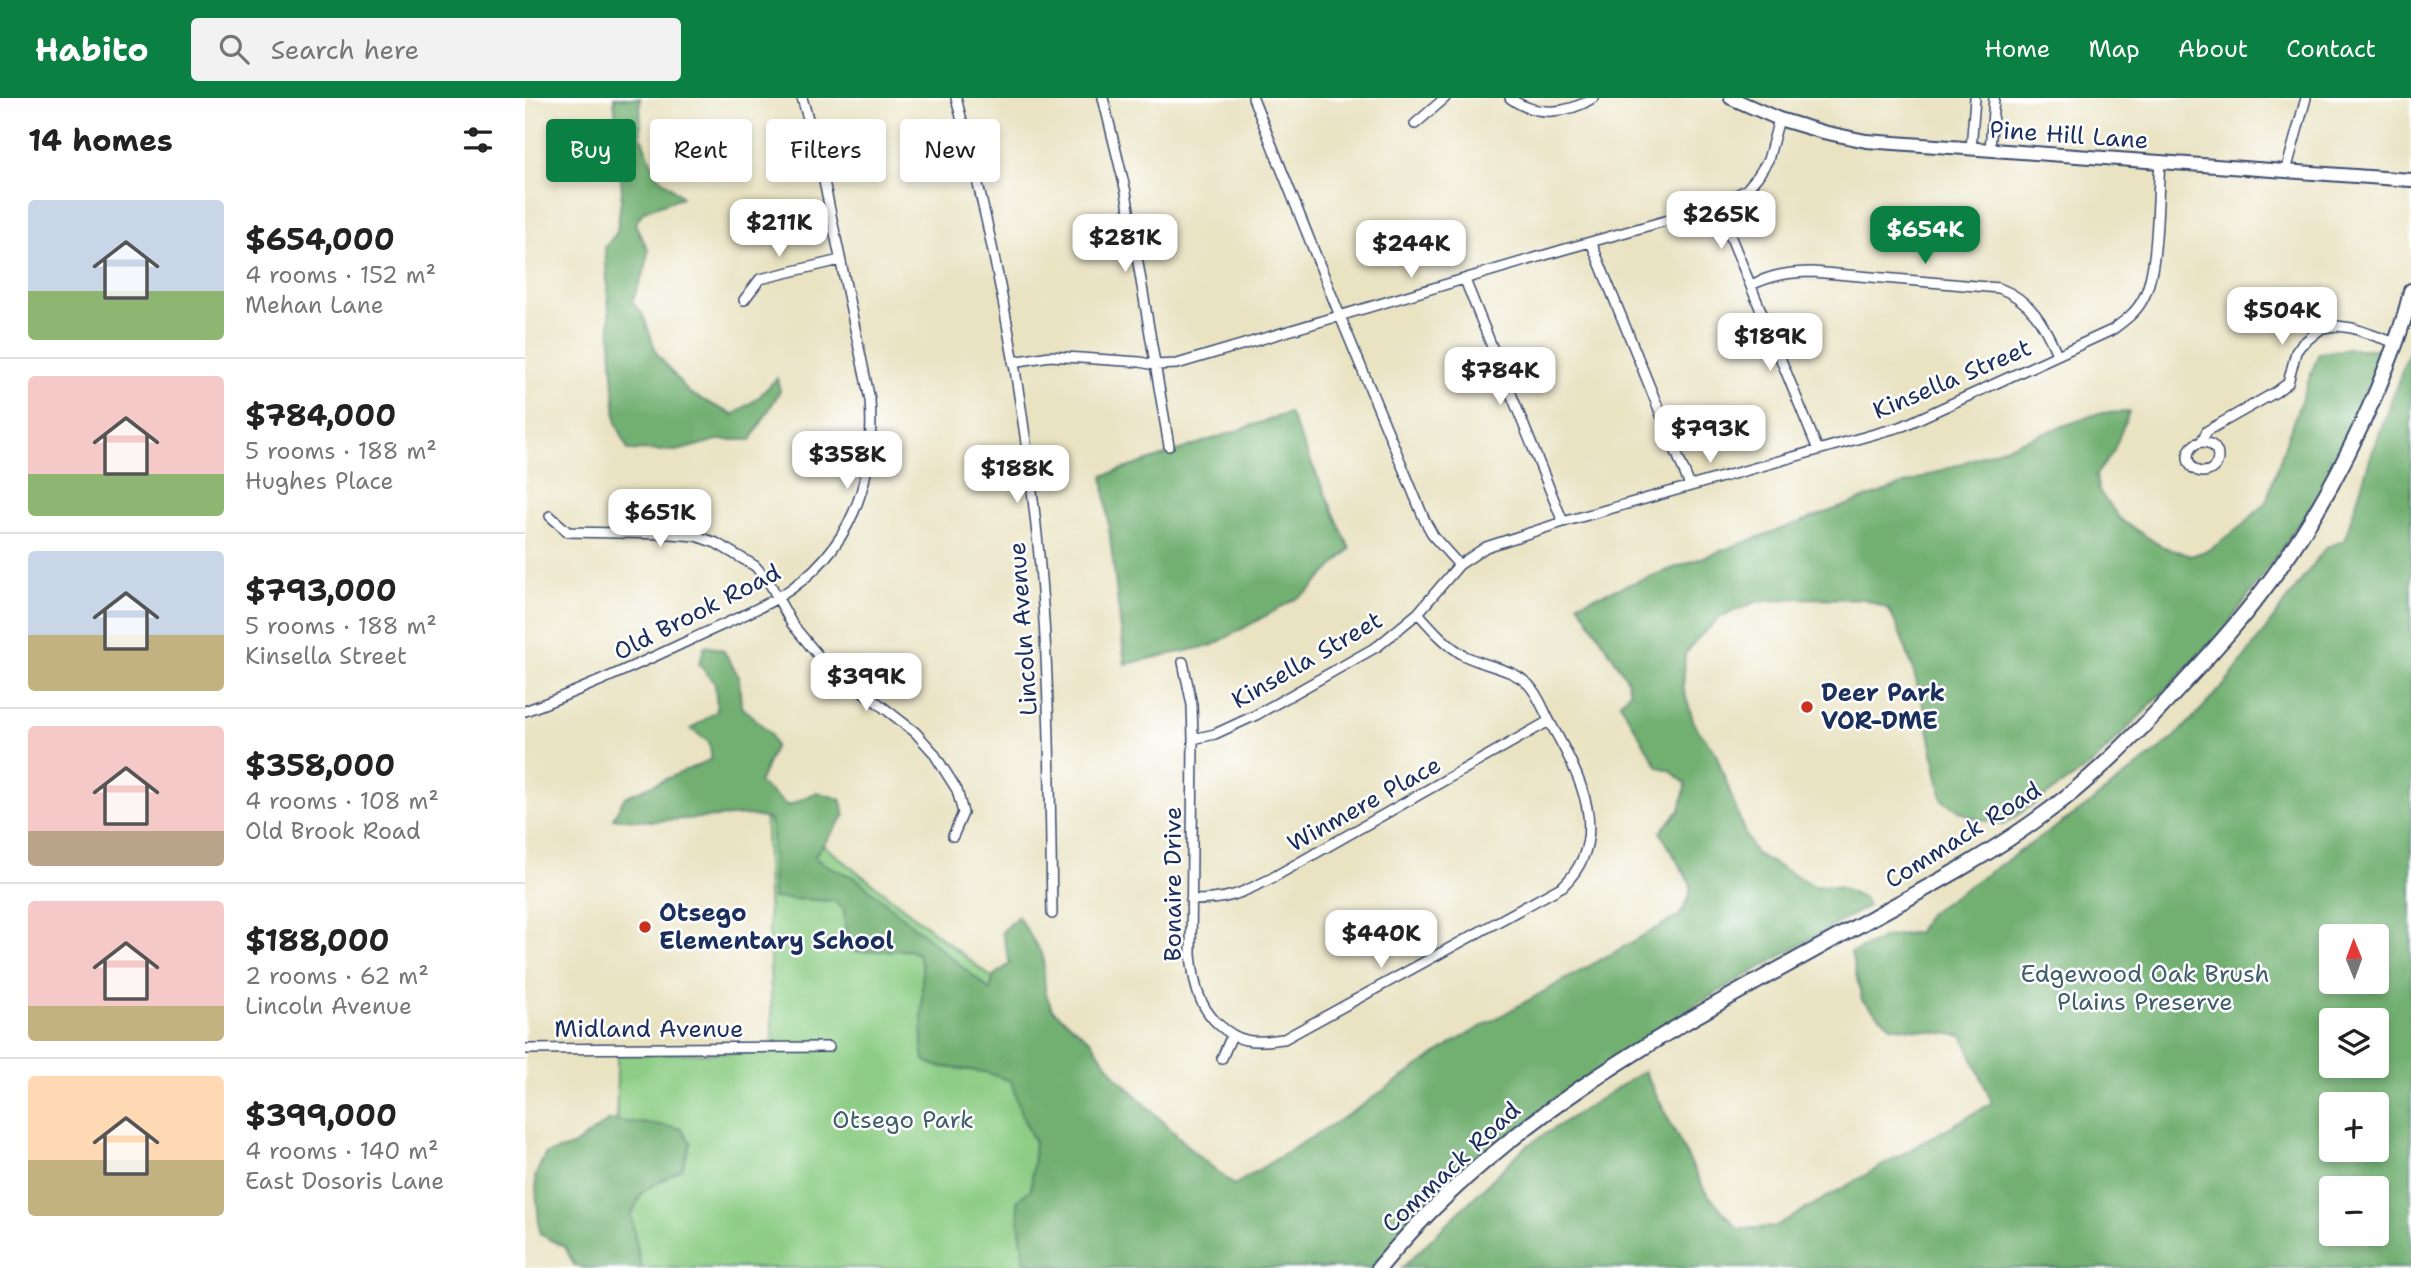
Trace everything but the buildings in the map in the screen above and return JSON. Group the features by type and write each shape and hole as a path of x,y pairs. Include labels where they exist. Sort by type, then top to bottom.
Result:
{"main road":[{"name":"Commack Road","path":"1380,1268 1447,1195 1501,1145 1597,1075 1666,1032 1982,855 2037,820 2089,779 2147,723 2230,632 2285,560 2327,495 2357,436 2396,343 2411,291"}],"street":[{"name":"Old Brook Road","path":"525,711 641,664 779,597 812,571 841,537 853,515 868,470 872,428 870,400 817,153 802,98"},
{"name":"Lincoln Avenue","path":"956,98 985,206 1013,362 1038,544 1048,690 1052,914"},
{"path":"1103,98 1126,192 1168,446"},
{"path":"1253,98 1425,521 1434,537 1459,565"},
{"path":"1415,124 1444,98"},
{"path":"1510,98 1517,104 1554,112 1580,107 1593,98"},
{"name":"Pine Hill Lane","path":"1731,98 1779,119 1866,141 2411,180"},
{"path":"1971,149 1975,98"},
{"path":"1990,150 1994,98"},
{"path":"2286,171 2306,98"},
{"path":"1013,362 1050,356 1177,365 1718,206 1747,188 1758,176 1768,160 1779,119"},
{"name":"Kinsella Street","path":"1193,739 1215,734 1256,715 1378,646 1418,613 1459,565 1493,544 1903,426 2112,330 2131,316 2144,299 2153,262 2160,162"},
{"path":"1718,206 1818,450"},
{"path":"1591,242 1690,486"},
{"path":"744,300 760,279 840,260"},
{"path":"1751,285 1789,272 1813,272 1999,288 2013,293 2039,316 2057,355"},
{"path":"1465,280 1563,522"},
{"path":"2201,442 2207,431 2288,383 2296,352 2322,328 2344,327 2396,343"},
{"path":"550,516 568,532 696,536 716,543 755,566 779,597 792,624 821,659 915,732 940,761 957,790 963,813 953,836"},
{"path":"1222,1058 1232,1035 1245,1040 1284,1039 1563,886 1575,874 1586,850 1590,821 1586,802 1566,751 1529,685 1518,676 1464,655 1439,637 1418,613"},
{"name":"Bonaire Drive","path":"1183,662 1192,705 1193,980 1199,1001 1212,1018 1232,1035"},
{"name":"Winmere Place","path":"1191,900 1236,896 1549,721"},
{"name":"Midland Avenue","path":"525,1049 829,1048"}],"green space":[{"path":"614,98 640,98 641,137 650,159 650,182 665,182 682,197 644,211 635,224 648,250 646,267 632,302 643,315 657,354 689,393 733,415 758,398 777,378 780,391 751,440 717,440 677,451 628,450 616,422 605,247 617,232 621,182 636,182 636,119 616,119"},
{"name":"Edgewood Oak Brush Plains Preserve","path":"2411,346 2411,1268 1402,1268 1525,1147 1644,1071 1705,1191 1738,1229 1774,1227 1992,1103 1963,1036 1891,1026 1862,1000 1851,953 1885,937 1918,932 1928,914 2085,807 2174,738 2226,683 2326,547 2344,541"},
{"path":"2375,349 2383,358 2318,497 2222,633 2091,765 2003,825 1970,817 1942,800 1916,679 1889,609 1864,599 1798,598 1756,602 1722,616 1700,636 1685,654 1683,688 1695,726 1715,751 1745,834 1756,854 1814,886 1838,887 1864,898 1868,906 1697,1004 1476,1158 1371,1268 1060,1268 1024,1262 1017,1201 1031,1189 1035,1143 1021,1114 1011,1081 985,1072 936,1066 924,1060 922,966 918,954 909,950 854,952 847,944 844,910 834,901 773,898 772,828 769,819 748,815 652,821 613,818 625,797 712,759 709,742 691,729 717,711 715,684 699,664 705,646 723,650 739,677 741,706 770,733 775,746 759,783 788,806 817,792 840,799 845,815 814,857 829,867 856,878 990,990 994,975 1010,964 1002,932 1018,916 1043,956 1045,991 1052,1009 1091,1041 1116,1076 1196,1154 1234,1185 1346,1116 1454,1042 1680,915 1689,898 1691,885 1660,832 1680,810 1686,784 1670,770 1658,767 1620,703 1630,692 1627,679 1578,603 2099,413 2129,412 2113,452 2096,475 2098,490 2121,520 2161,546 2191,556 2211,549 2244,524 2266,502 2319,353"},
{"path":"1289,413 1350,549 1308,592 1213,645 1125,664 1103,476"},
{"name":"Otsego Park","path":"765,799 1047,1021 1054,1268 623,1268 616,1258 617,1054 773,1052"},
{"path":"609,1120 682,1129 691,1143 682,1169 643,1191 631,1215 641,1268 584,1268 574,1265 565,1247 540,1234 535,1177 545,1154 573,1146"}],"place":[{"name":"Deer Park VOR-DME","path":"1807,707"},
{"name":"Otsego Elementary School","path":"645,927"}]}
